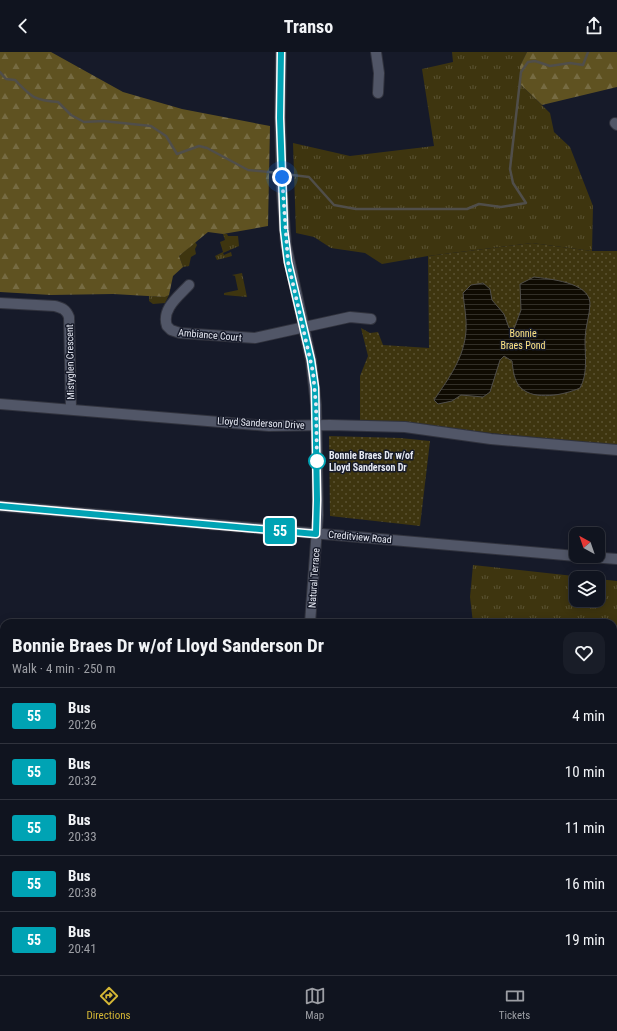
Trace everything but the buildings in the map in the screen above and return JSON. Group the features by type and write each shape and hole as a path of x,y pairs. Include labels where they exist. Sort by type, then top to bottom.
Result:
{"street":[{"name":"Natural Terrace","path":"282,52 280,118 284,230 288,262 313,372 316,425 316,534 310,619"},
{"path":"376,52 379,73 378,93"},
{"name":"Ambiance Court","path":"189,285 169,307 166,315 167,326 175,332 232,338 255,338 350,318 371,319"},
{"name":"Mistyglen Crescent","path":"0,302 55,306 67,312 69,317 71,409"},
{"name":"Lloyd Sanderson Drive","path":"0,404 269,426 316,425 405,427 491,439 617,450"},
{"name":"Creditview Road","path":"0,506 569,555"},
{"name":"Creditview Road","path":"605,558 617,559"}],"green space":[{"path":"0,52 51,52 123,92 182,109 270,126 268,226 223,234 208,232 179,256 183,267 173,276 169,295 165,297 113,294 51,295 0,292"},
{"path":"452,52 527,52 520,66 520,84 550,113 554,132 570,147 593,206 592,251 532,243 428,256 382,264 365,253 331,248 314,237 296,233 293,143 350,156 434,146 422,69 453,62"},
{"path":"527,52 617,52 617,87 542,105 520,84 520,66"},
{"path":"223,234 227,234 228,236 238,236 239,246 223,253 224,255 231,252 232,256 217,260 215,256 223,252 220,242 225,240"},
{"path":"195,242 197,245 195,249 196,254 191,257 189,266 183,267 179,256"},
{"name":"Bonnie Braes Pond","path":"532,243 592,251 617,251 617,445 490,433 404,422 360,421 360,376 368,356 361,328 370,333 378,332 383,345 429,348 428,256"},
{"path":"242,273 247,297 224,295 224,293 238,290 235,276 232,275"},
{"path":"169,295 165,303 153,304 149,301 149,296 165,297"},
{"path":"329,436 400,438 430,441 420,526 330,516"},
{"path":"473,565 569,575 569,607 605,607 605,580 617,581 617,619 473,619 470,597"}],"shaded area":[{"path":"534,277 576,286 583,290 588,296 590,303 585,335 585,371 583,383 580,388 566,393 550,396 542,396 527,392 521,388 517,382 514,375 512,361 504,356 500,360 490,392 483,397 461,395 452,401 438,404 434,400 455,367 465,341 466,322 463,293 471,285 483,283 490,289 492,300 504,314 509,328 514,329 521,310 520,284"}],"waterway":[{"path":"284,174 309,177 334,205 356,209 467,209 479,204 501,207 526,203 513,183 510,169 521,72 528,62 535,61 550,66 570,63 583,65 588,52"},
{"path":"0,72 6,79 15,80 34,97 58,102 71,115 84,122 103,121 151,126 166,136 177,154 199,146 207,148 248,170 279,173"}],"bus line":[{"name":"55","path":"0,506 316,534 318,515 315,388 311,360 288,262 284,230 280,118 282,73 281,52"}],"place":[{"name":"Bonnie Braes Dr w/of Lloyd Sanderson Dr","path":"317,461"}],"route":[{"path":"282,177 284,230 288,262 311,360 315,388 317,461"}]}
